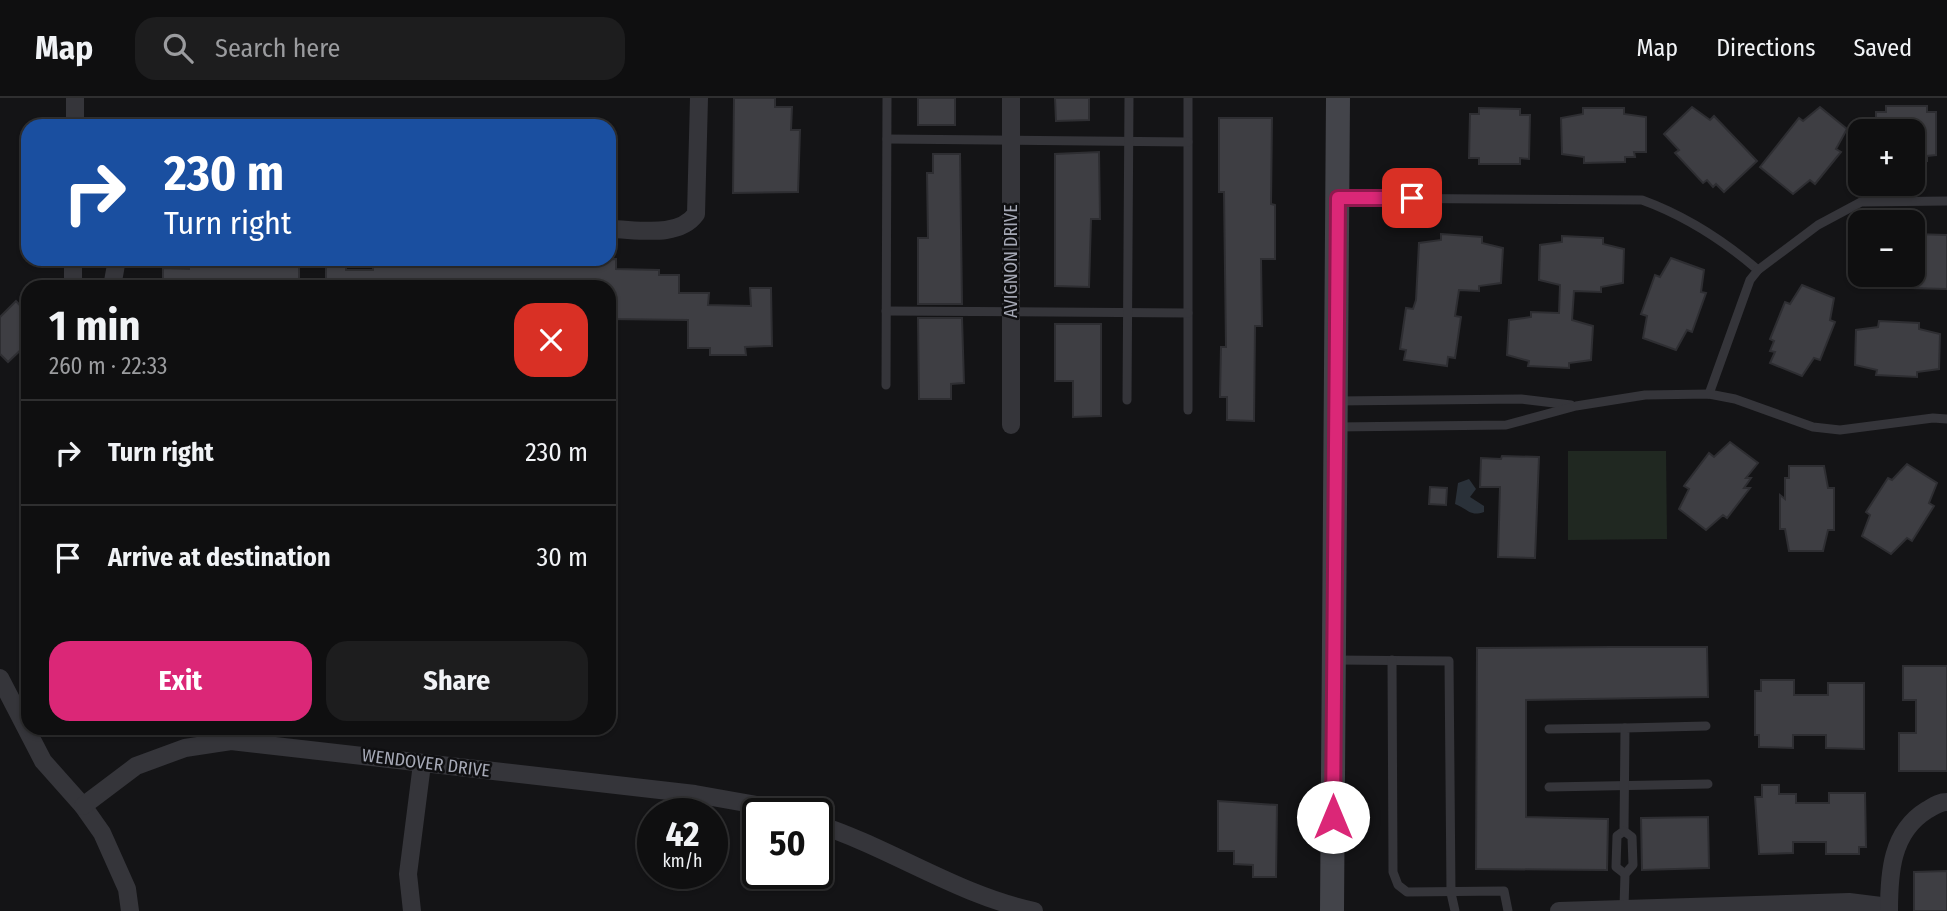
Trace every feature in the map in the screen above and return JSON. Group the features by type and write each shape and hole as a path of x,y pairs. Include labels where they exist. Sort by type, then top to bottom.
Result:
{"main road":[{"path":"1332,911 1338,98"}],"street":[{"path":"75,98 75,119"},
{"path":"616,229 670,230 683,227 696,214 699,98"},
{"name":"AVIGNON DRIVE","path":"1011,98 1011,425"},
{"path":"1,686 21,722"},
{"path":"28,735 43,761 83,806 102,833 127,889 130,911"},
{"name":"WENDOVER DRIVE","path":"83,806 136,766 185,748 230,741 695,794 742,802"},
{"path":"412,911 408,874 422,764"},
{"path":"1559,911 1849,902 1889,909 1889,880 1897,846 1906,829 1922,814 1947,802"},
{"path":"833,829 853,836 949,882 1034,911"}],"lane":[{"path":"886,385 887,98"},
{"path":"1127,400 1129,98"},
{"path":"1188,98 1188,410"},
{"path":"887,139 1188,142"},
{"path":"1338,198 1642,200 1670,210 1728,244 1758,270"},
{"path":"1709,394 1751,280 1758,270 1818,225 1861,202 1947,201"},
{"path":"886,311 1188,313"},
{"path":"1335,426 1506,425 1576,406 1645,395 1709,394 1735,399 1814,426 1840,430 1933,418 1947,419"},
{"path":"1335,401 1521,399 1576,406"},
{"path":"1334,660 1449,660 1451,893 1455,911"},
{"path":"1392,660 1393,872 1398,885 1407,892 1504,891 1508,911"},
{"path":"1549,729 1706,726"},
{"path":"1624,831 1625,728"},
{"path":"1549,787 1708,784"},
{"path":"1624,831 1617,836 1616,867 1625,874"},
{"path":"1615,909 1625,874 1633,864 1632,837 1624,831"}],"shaded area":[{"path":"1568,451 1666,451 1667,539 1568,540"},
{"path":"1469,479 1476,489 1470,497 1484,506 1484,512 1472,513 1455,504 1458,483"}],"building":[{"path":"734,98 775,98 775,107 792,107 791,130 800,130 798,192 733,193"},
{"path":"918,98 955,98 955,125 918,125"},
{"path":"1055,98 1089,98 1089,120 1056,121"},
{"path":"1886,106 1927,106 1927,112 1936,112 1936,155 1927,156 1925,161 1925,119 1876,119 1876,112 1886,112"},
{"path":"1692,107 1710,120 1714,116 1757,161 1724,192 1716,184 1713,187 1707,180 1703,183 1675,153 1679,150 1664,134"},
{"path":"1820,107 1847,129 1836,149 1841,152 1815,184 1810,180 1793,194 1760,167 1799,118 1803,121"},
{"path":"1479,108 1520,109 1520,115 1530,115 1529,159 1520,158 1520,164 1479,164 1479,158 1469,158 1470,114 1479,114"},
{"path":"1583,108 1624,108 1624,114 1646,117 1646,152 1634,152 1635,157 1625,157 1625,162 1584,163 1584,157 1562,154 1561,118 1583,114"},
{"path":"1219,118 1272,118 1271,204 1275,205 1275,259 1261,259 1262,326 1255,326 1254,421 1227,420 1227,397 1220,397 1221,347 1226,347 1224,192 1219,192"},
{"path":"1099,152 1100,219 1091,219 1089,287 1055,286 1055,154"},
{"path":"933,154 960,154 962,304 918,304 918,238 928,238 927,173 933,173"},
{"path":"1441,234 1482,237 1482,243 1503,248 1501,283 1479,286 1479,291 1459,290 1455,316 1461,317 1455,358 1448,357 1447,366 1404,360 1406,350 1400,349 1406,308 1413,309 1416,300 1419,243 1441,240"},
{"path":"1925,234 1947,235 1947,289 1910,288 1925,287"},
{"path":"1562,236 1603,238 1603,244 1624,249 1623,283 1601,287 1601,292 1574,291 1572,320 1593,326 1591,360 1569,363 1569,368 1528,366 1529,361 1507,355 1509,320 1531,317 1531,312 1559,313 1560,285 1539,280 1540,245 1562,242"},
{"path":"1671,258 1704,270 1701,292 1706,293 1692,332 1687,330 1676,350 1643,338 1647,316 1641,314 1655,275 1660,277"},
{"path":"189,266 299,266 299,280 163,280 163,268 189,269"},
{"path":"326,266 346,266 346,270 373,270 373,266 616,266 616,269 659,270 659,275 679,275 679,293 709,293 708,305 751,306 750,288 771,288 772,346 745,347 746,355 710,355 710,348 688,348 688,320 616,319 616,280 326,280"},
{"path":"1802,285 1834,298 1830,320 1835,322 1820,360 1814,358 1802,376 1770,363 1775,352 1770,351 1774,341 1770,339 1785,302 1790,304"},
{"path":"16,301 21,306 21,350 8,362 0,354 0,317"},
{"path":"918,318 962,318 964,383 951,384 951,399 919,399"},
{"path":"1879,321 1919,323 1919,329 1940,334 1939,369 1917,372 1917,377 1876,375 1877,370 1855,365 1856,330 1878,327"},
{"path":"1055,324 1101,324 1101,416 1073,417 1073,381 1055,381"},
{"path":"1730,442 1758,463 1746,478 1751,478 1744,488 1750,488 1727,518 1723,515 1706,530 1679,509 1689,489 1684,486 1709,453 1714,457"},
{"path":"1502,456 1539,457 1535,558 1498,557 1500,487 1480,487 1481,458 1501,459"},
{"path":"1907,464 1937,483 1929,503 1934,506 1912,541 1907,538 1891,554 1862,536 1870,515 1866,512 1888,478 1892,480"},
{"path":"1789,466 1824,466 1828,488 1834,488 1834,530 1828,530 1823,551 1789,551 1785,529 1780,529 1780,495 1785,499 1785,478 1789,478"},
{"path":"1430,487 1447,488 1446,505 1429,504"},
{"path":"1707,647 1708,697 1526,700 1526,817 1608,819 1607,870 1476,869 1477,648"},
{"path":"1903,666 1947,666 1947,771 1899,771 1899,733 1916,733 1916,700 1903,700"},
{"path":"1761,680 1794,680 1794,695 1828,695 1828,683 1864,683 1864,749 1826,748 1826,735 1793,735 1793,748 1759,747 1759,735 1755,735 1755,691 1761,691"},
{"path":"1762,785 1779,785 1779,794 1796,794 1796,803 1829,803 1829,793 1865,793 1866,847 1859,847 1859,854 1826,854 1826,842 1793,842 1793,853 1759,854 1755,797 1762,797"},
{"path":"1218,801 1277,805 1276,877 1253,877 1253,865 1234,864 1234,851 1218,851"},
{"path":"1708,817 1709,868 1642,870 1641,818"},
{"path":"1947,871 1947,911 1914,911 1914,872"}],"route":[{"path":"1333,817 1338,198 1412,198"}]}
